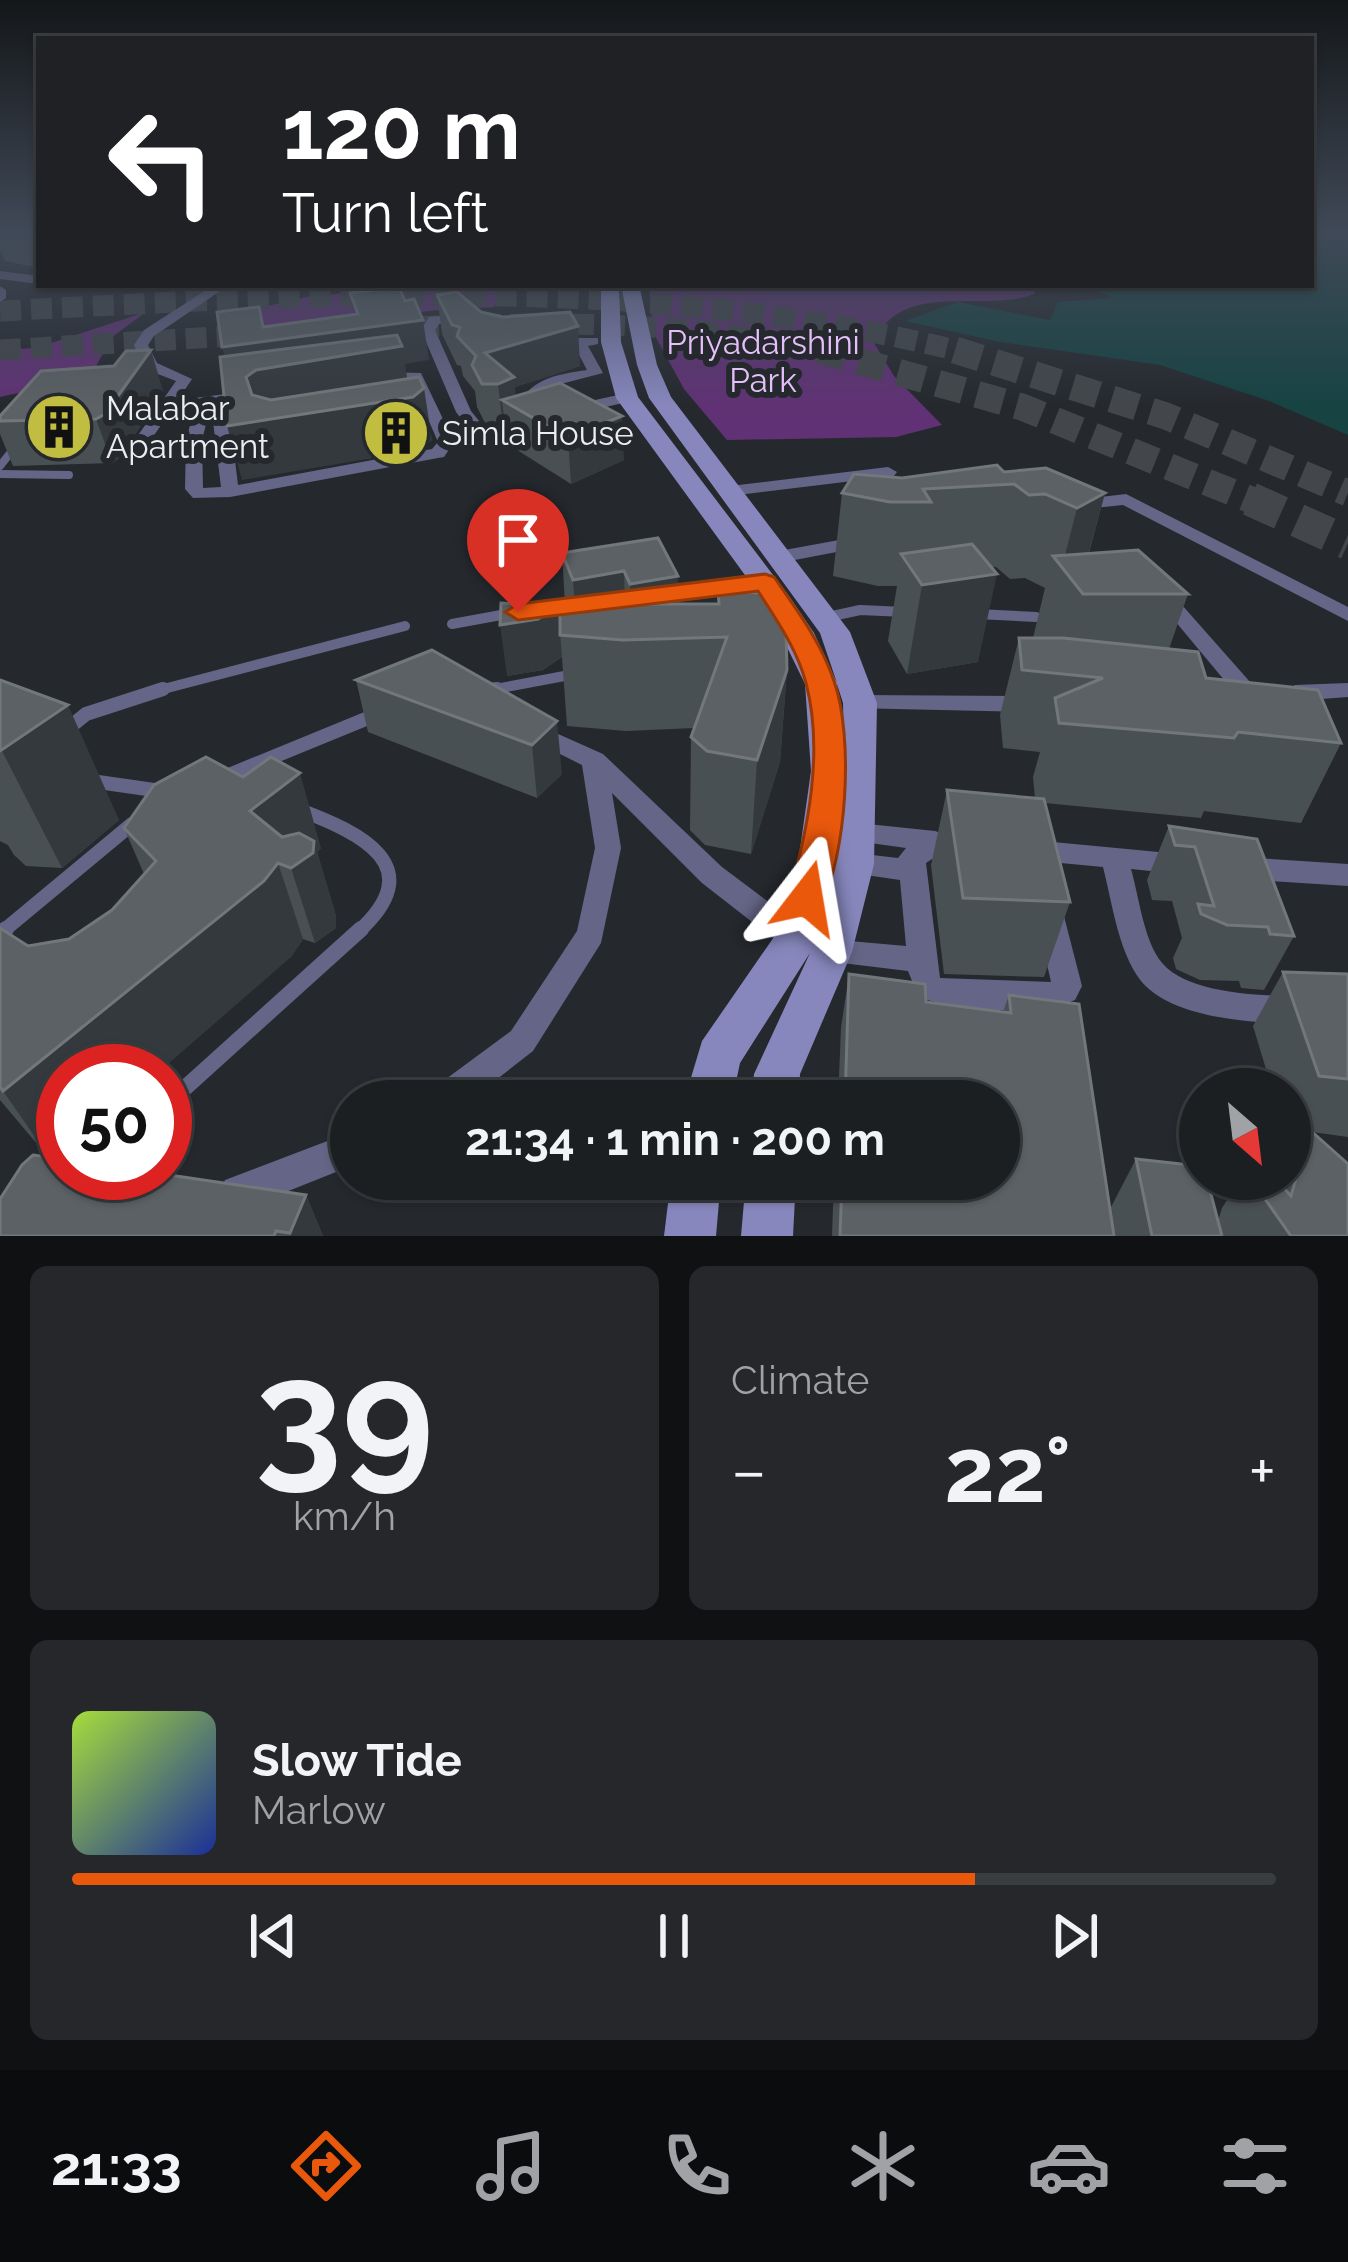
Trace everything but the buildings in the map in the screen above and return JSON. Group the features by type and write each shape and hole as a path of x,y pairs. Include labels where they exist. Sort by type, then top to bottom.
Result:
{"main road":[{"path":"610,292 610,342 618,396 729,504"},
{"path":"631,292 647,365 661,398 780,573 804,628 821,684 830,771 818,856 813,946 718,1056 713,1080"},
{"path":"777,1080 813,946 856,849 860,703 835,632 804,628"},
{"path":"690,1236 694,1200"},
{"path":"767,1236 770,1200"}],"street":[{"path":"152,366 141,345 149,333 213,292"},
{"path":"482,331 481,319 456,317 434,320 428,330 479,436 507,436 544,417 618,396"},
{"path":"588,341 618,396"},
{"path":"542,346 588,341"},
{"path":"544,417 527,401 532,391 549,381 596,373 588,341"},
{"path":"123,373 152,366 185,380 135,451"},
{"path":"212,402 194,440 194,489 199,494 428,458 446,442 412,374 353,380"},
{"path":"578,376 618,396"},
{"path":"167,406 264,394"},
{"path":"212,402 230,492"},
{"path":"411,413 432,410"},
{"path":"729,504 888,472"},
{"path":"1052,509 1126,499 1348,615"},
{"path":"780,573 893,537"},
{"path":"1175,610 1250,696"},
{"path":"1213,699 1348,690"},
{"path":"479,693 594,760 712,874 813,946 921,960"},
{"path":"860,703 1054,704"},
{"path":"471,1080 522,1041 591,934 608,848 594,760"},
{"path":"928,848 1031,860 1043,872 1067,986 1052,996 940,992 929,987 921,960 915,853 928,848"},
{"path":"856,849 1114,859 1348,875"},
{"path":"856,849 913,871"},
{"path":"1114,859 1147,968 1166,988 1199,1000 1348,1011"},
{"path":"238,1193 330,1157"}],"lane":[{"path":"0,470 25,436"},
{"path":"0,470 69,475"},
{"path":"641,597 780,573"},
{"path":"804,628 860,610 926,612"},
{"path":"452,624 523,612"},
{"path":"970,614 1036,616"},
{"path":"57,747 63,733 86,714 112,704 346,638 406,626"},
{"path":"479,693 595,670"},
{"path":"205,783 278,759 385,711"},
{"path":"81,779 149,786 168,794"},
{"path":"0,934 168,794 186,789"},
{"path":"192,1082 370,921 392,885 384,860 368,836 281,802"}],"green space":[{"path":"503,292 494,307 428,311 261,339 250,310 311,296"},
{"name":"Priyadarshini Park","path":"650,292 1035,292 1014,299 923,304 886,323 874,343 894,376 942,425 896,437 727,440 684,389 653,332"},
{"path":"146,312 112,337 90,377 0,397 0,350 36,348"}],"shaded area":[{"path":"1098,292 1348,292 1348,435 1269,401 1160,365 1000,342 905,321 958,302 1050,320 1058,302 1113,298"}],"tunnel":[{"path":"0,311 365,296 607,300 727,310 960,351"},
{"path":"387,328 611,325 722,333 824,351"},
{"path":"0,350 266,334"},
{"path":"819,350 824,351"},
{"path":"955,350 960,351"},
{"path":"824,351 832,353"},
{"path":"824,351 1022,407 1256,502"},
{"path":"960,351 967,353"},
{"path":"960,351 1166,416 1348,493"},
{"path":"1250,499 1348,543"}],"place":[{"name":"Malabar Apartment","path":"59,427"},
{"name":"Simla House","path":"396,433"}],"route":[{"path":"518,612 765,582 800,633 821,684 830,771 807,898"}]}
